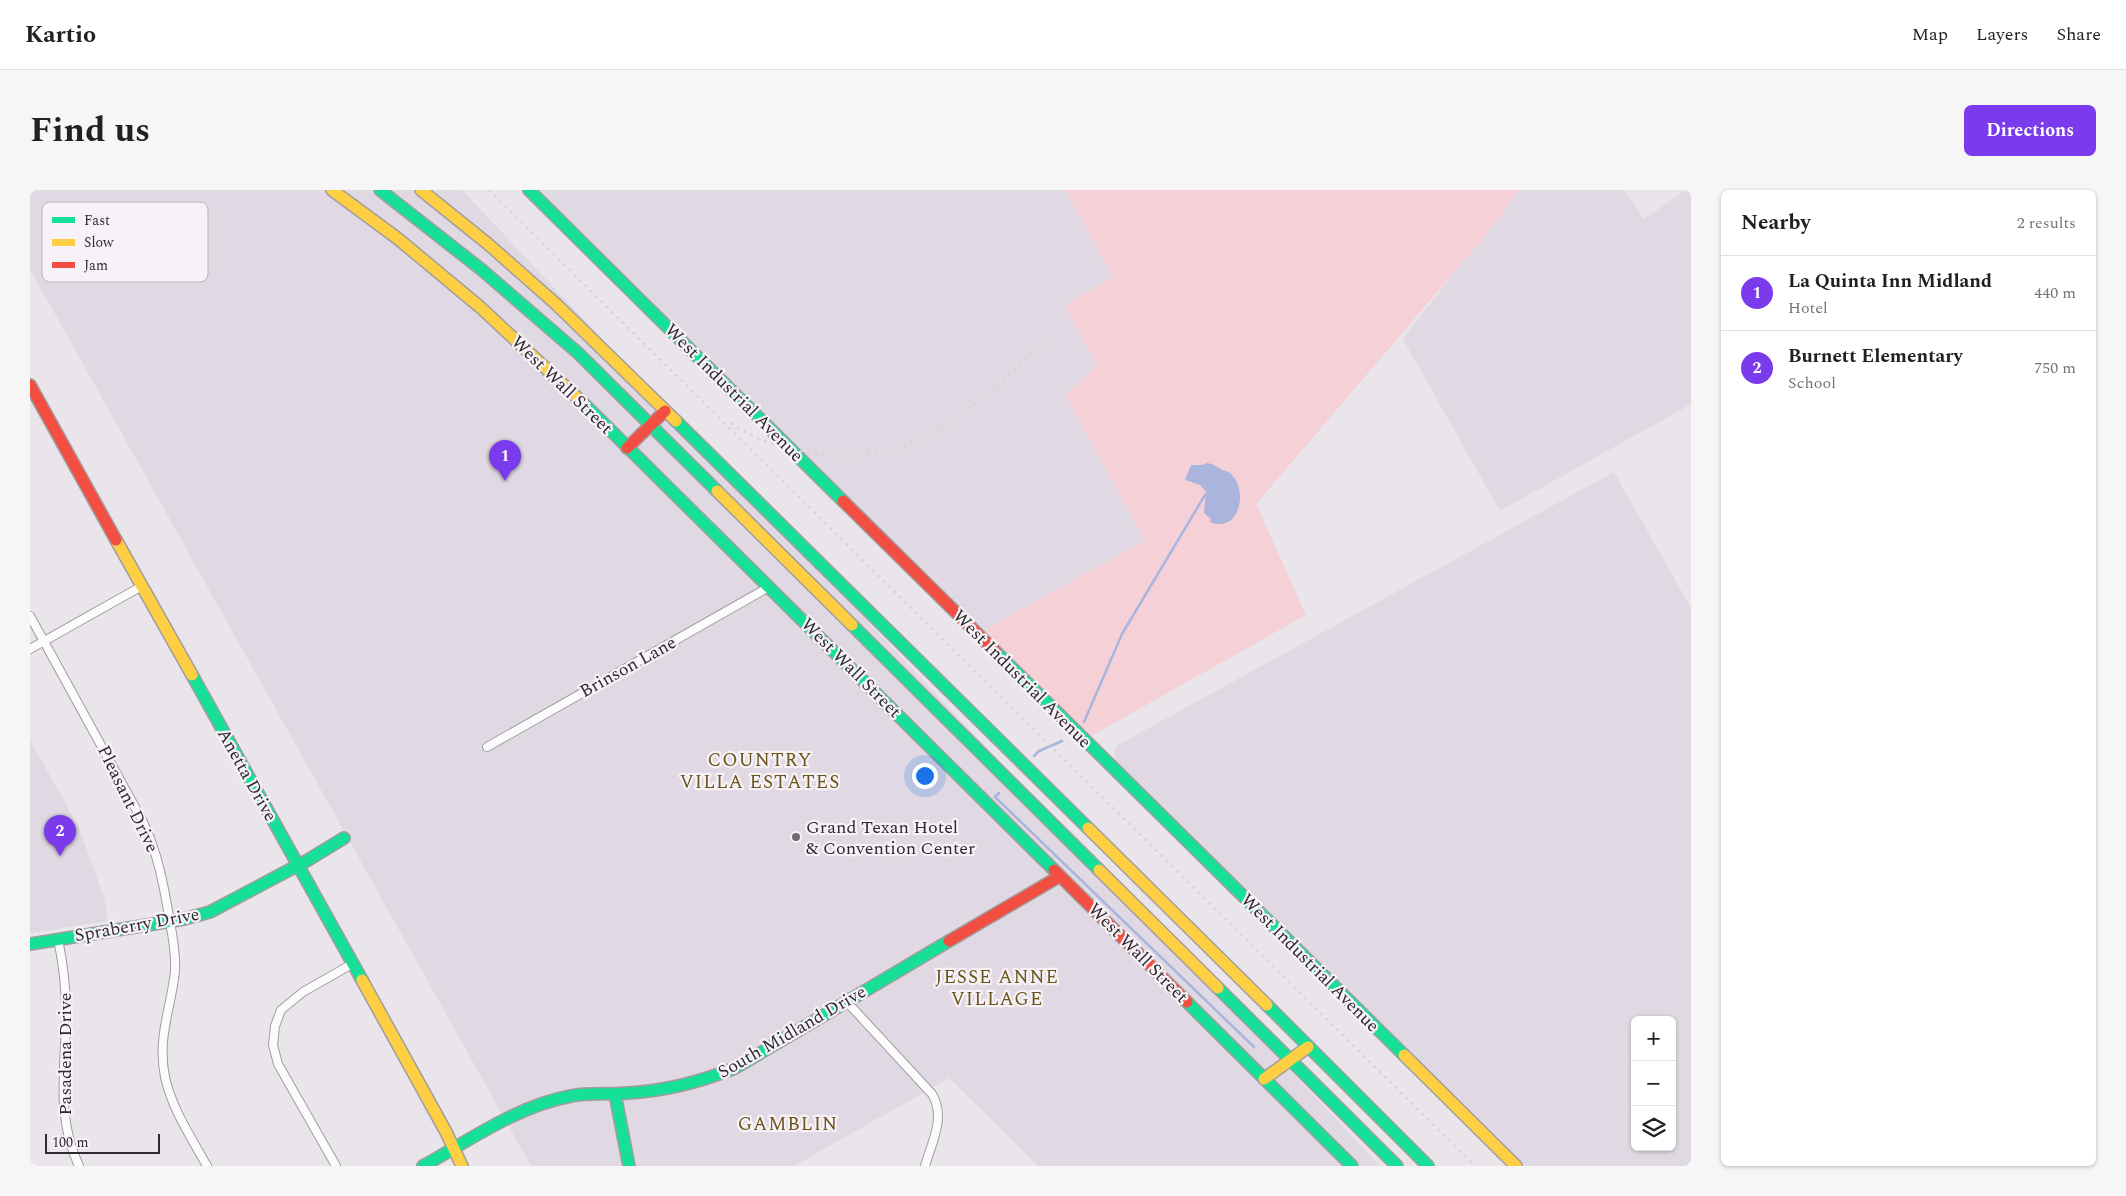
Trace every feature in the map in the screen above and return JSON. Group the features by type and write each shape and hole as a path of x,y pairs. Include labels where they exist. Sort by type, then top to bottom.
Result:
{"street":[{"name":"West Wall Street","path":"332,190 346,194 480,307 769,587 1352,1166"},
{"name":"West Wall Street","path":"380,190 450,243 526,306 578,353 1397,1166"},
{"path":"421,190 514,266 556,304 869,610 1428,1166"},
{"name":"West Industrial Avenue","path":"529,190 1516,1166"},
{"name":"Anetta Drive","path":"30,384 298,865 462,1166"},
{"path":"627,448 665,411"},
{"path":"30,648 142,586"},
{"name":"Brinson Lane","path":"487,747 769,587"},
{"name":"Pleasant Drive","path":"30,616 146,826 160,869 170,921 175,967 173,990 166,1012 163,1036 165,1077 177,1112 207,1166"},
{"name":"Spraberry Drive","path":"30,944 184,919 220,908 344,838"},
{"name":"South Midland Drive","path":"423,1166 519,1113 542,1104 573,1096 669,1090 718,1075 743,1064 1060,876"},
{"name":"Pasadena Drive","path":"58,939 66,993 64,1114 68,1139 79,1166"},
{"path":"336,1166 278,1064 272,1045 274,1026 281,1010 303,992 352,964"},
{"path":"847,1002 932,1094 937,1103 939,1121 925,1166"},
{"path":"1264,1079 1308,1047"},
{"path":"615,1094 629,1166"}],"shaded area":[{"path":"30,190 462,190 1380,1166 1038,1166 949,1078 794,1166 531,1166 30,269"},
{"path":"538,190 1065,190 1113,276 1098,367 1065,395 1145,540 983,631"},
{"path":"1065,190 1520,190 1480,242 1256,504 1306,615 1091,736 983,631 1145,540 1065,395 1098,366 1065,306 1113,276"},
{"path":"1518,190 1624,190 1644,219 1686,190 1691,190 1691,404 1500,511 1403,339"},
{"path":"1614,472 1691,608 1691,1166 1524,1166 1114,759 1116,746"},
{"path":"30,740 79,828 104,897 108,921 30,933"}],"water":[{"path":"1207,463 1229,472 1236,481 1240,500 1234,517 1228,522 1220,524 1210,522 1211,519 1204,513 1206,492 1200,485 1185,480 1191,465"}],"waterway":[{"path":"1084,722 1122,634 1205,495"},
{"path":"1034,756 1039,751 1062,741"},
{"path":"999,793 995,797 1254,1047"}],"railway":[{"path":"489,190 1475,1166"},
{"path":"731,423 748,434 766,442 805,452 845,456 880,452 913,442 942,427 970,408 1052,336"}],"traffic: fast":[{"path":"380,190 482,270 578,353 717,491"},
{"path":"529,190 843,501"},
{"path":"583,403 1054,870"},
{"path":"676,421 1088,828"},
{"path":"852,625 1099,870"},
{"path":"996,652 1404,1055"},
{"path":"192,675 362,980"},
{"path":"30,944 184,919 210,912 308,860 344,838"},
{"path":"423,1166 494,1125 551,1101 578,1095 642,1092 669,1088 696,1082 735,1068 949,941"},
{"path":"1218,988 1397,1166"},
{"path":"1187,1002 1352,1166"},
{"path":"1267,1005 1428,1166"},
{"path":"615,1094 629,1166"}],"traffic: slow":[{"path":"332,190 397,238 480,307 583,403"},
{"path":"421,190 488,244 556,304 676,421"},
{"path":"717,491 852,625"},
{"path":"116,540 192,675"},
{"path":"1088,828 1267,1005"},
{"path":"1099,870 1218,988"},
{"path":"362,980 446,1132 462,1166"},
{"path":"1264,1079 1308,1047"},
{"path":"1404,1055 1516,1166"}],"traffic: jam":[{"path":"30,385 116,540"},
{"path":"627,448 665,411"},
{"path":"843,501 996,652"},
{"path":"1054,870 1187,1002"},
{"path":"949,941 1060,876"}],"place":[{"name":"La Quinta Inn Midland","path":"505,481"},
{"name":"Grand Texan Hotel & Convention Center","path":"796,837"},
{"name":"Burnett Elementary","path":"60,856"}],"district":[{"name":"COUNTRY VILLA ESTATES","path":"760,771"},
{"name":"JESSE ANNE VILLAGE","path":"997,988"},
{"name":"GAMBLIN","path":"788,1124"}]}
